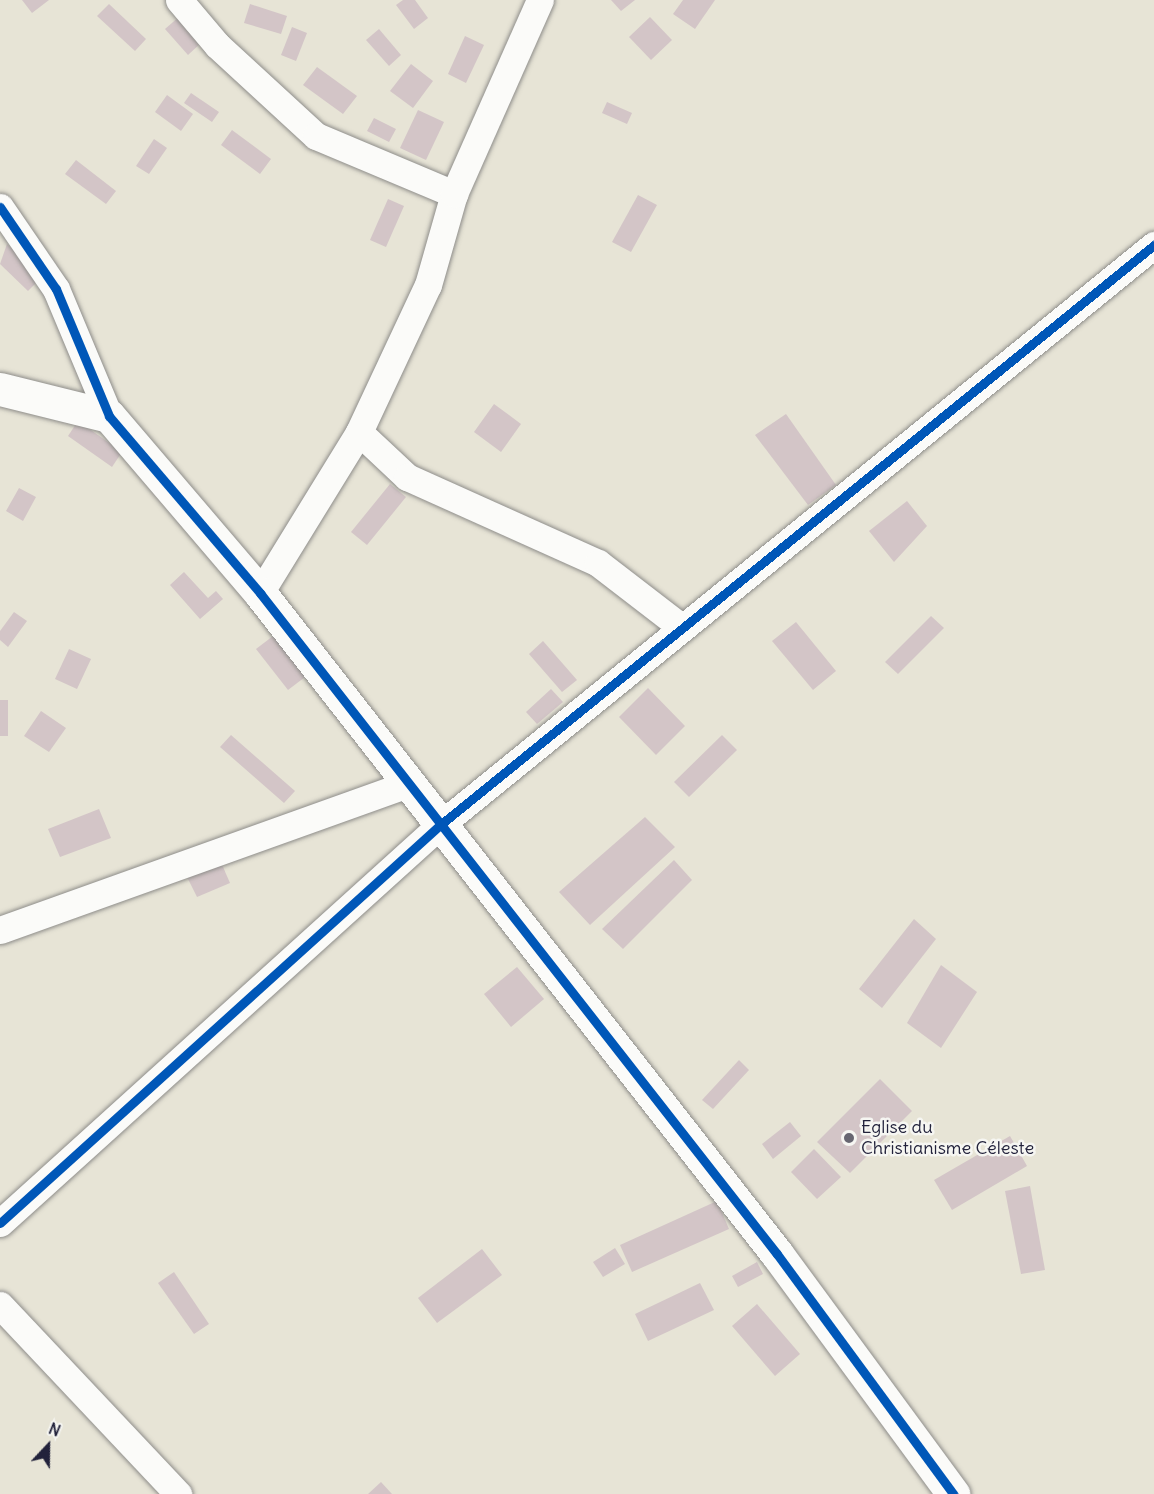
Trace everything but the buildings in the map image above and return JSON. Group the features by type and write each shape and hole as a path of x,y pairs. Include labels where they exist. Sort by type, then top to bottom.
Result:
{"street":[{"path":"179,0 217,45 316,136 454,194"},
{"path":"260,593 359,432 428,285 454,194 540,0"},
{"path":"0,207 56,289 109,416 260,593 777,1254 953,1494"},
{"path":"0,1222 440,825 1154,245"},
{"path":"0,388 109,416"},
{"path":"359,432 407,477 598,563 681,627"},
{"path":"0,930 408,784"},
{"path":"0,1305 178,1494"}],"cycle path":[{"path":"0,207 56,289 109,416 260,593 777,1254 953,1494"},
{"path":"0,1223 440,825 1154,245"}],"place":[{"name":"Eglise du Christianisme Céleste","path":"849,1138"}]}
